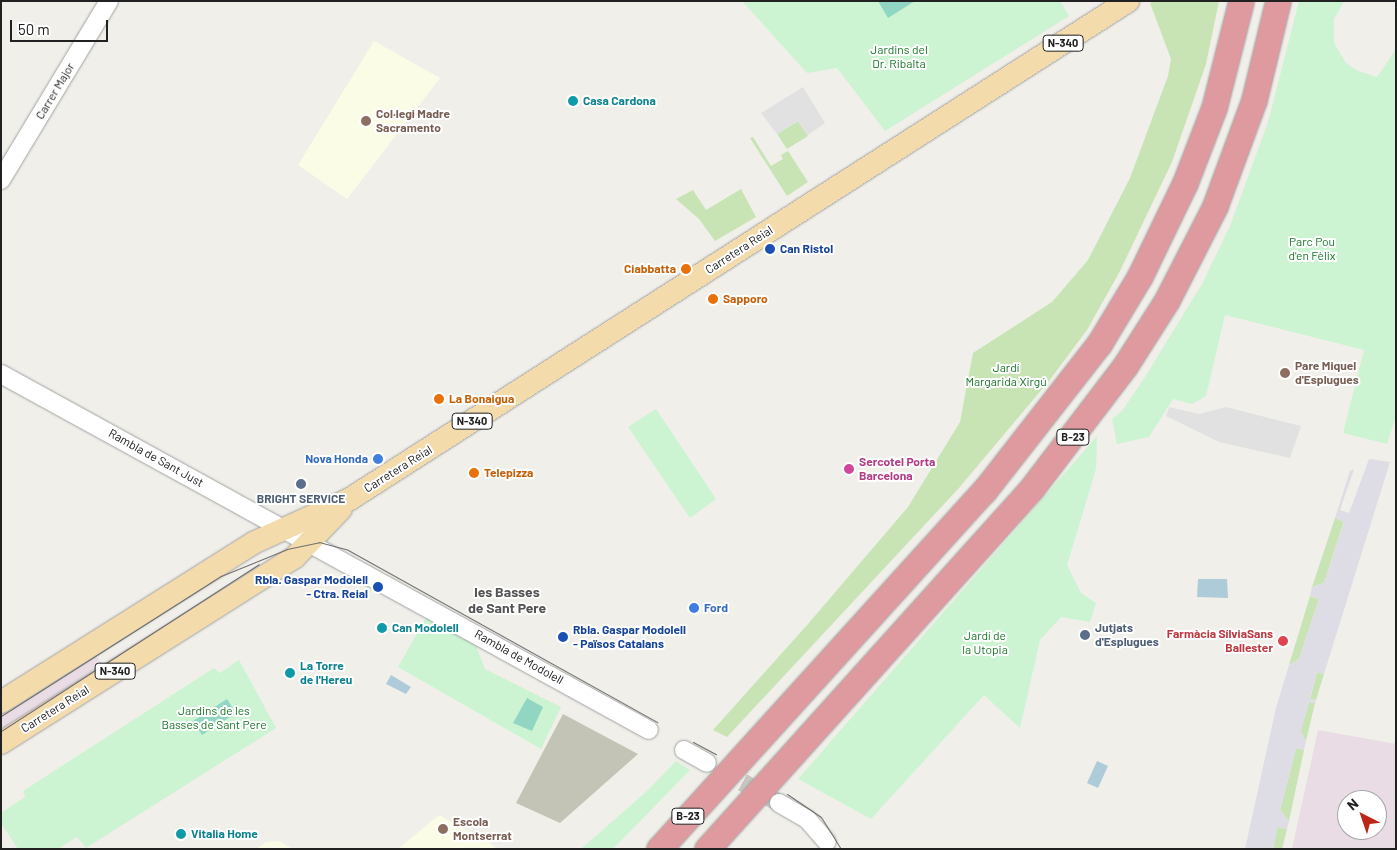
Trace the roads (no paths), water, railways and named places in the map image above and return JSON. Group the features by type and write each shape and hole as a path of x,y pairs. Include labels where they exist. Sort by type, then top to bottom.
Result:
{"highway":[{"name":"B-23","path":"659,849 712,774 984,491 1099,344 1148,261 1185,183 1214,108 1241,1"},
{"name":"B-23","path":"707,849 1032,488 1081,428 1141,342 1189,260 1215,206 1254,100 1278,1"},
{"path":"642,849 712,774"},
{"path":"716,849 751,802"}],"main road":[{"name":"Carretera Reial","path":"1,702 253,543 350,499 1128,1"},
{"name":"Carretera Reial","path":"1,743 295,557 350,499"}],"street":[{"name":"Carrer Major","path":"1,180 109,1"},
{"name":"Rambla de Sant Just","path":"1,374 310,543"},
{"name":"Rambla de Modolell","path":"310,543 649,730"},
{"path":"684,750 712,774"},
{"path":"779,804 807,819 827,842"}],"water":[{"path":"1198,579 1227,579 1228,598 1197,597"},
{"path":"391,675 411,687 406,694 386,684"},
{"path":"1097,761 1108,766 1098,788 1087,783"}],"tunnel":[{"path":"719,769 779,803"}],"tram line":[{"path":"1,716 221,576 287,549 319,542 348,550 657,722"},
{"path":"1,731 259,564"},
{"path":"693,742 716,754"},
{"path":"787,794 821,817 841,849"}],"place":[{"name":"Casa Cardona","path":"573,101"},
{"name":"Col·legi Madre Sacramento","path":"366,121"},
{"name":"Can Ristol","path":"770,249"},
{"name":"Ciabbatta","path":"686,269"},
{"name":"Sapporo","path":"713,299"},
{"name":"Pare Miquel d'Esplugues","path":"1285,373"},
{"name":"La Bonaigua","path":"439,399"},
{"name":"Nova Honda","path":"378,459"},
{"name":"Sercotel Porta Barcelona","path":"849,469"},
{"name":"Telepizza","path":"474,473"},
{"name":"BRIGHT SERVICE","path":"301,484"},
{"name":"Rbla. Gaspar Modolell - Ctra. Reial","path":"378,587"},
{"name":"Ford","path":"694,608"},
{"name":"Can Modolell","path":"382,628"},
{"name":"Jutjats d'Esplugues","path":"1085,635"},
{"name":"Rbla. Gaspar Modolell - Països Catalans","path":"563,637"},
{"name":"Farmàcia SílviaSans Ballester","path":"1283,641"},
{"name":"La Torre de l'Hereu","path":"290,673"},
{"name":"Escola Montserrat","path":"443,829"},
{"name":"Vitalia Home","path":"181,834"}],"district":[{"name":"les Basses de Sant Pere","path":"507,600"}],"park label":[{"name":"Jardins del Dr. Ribalta","path":"899,57"},
{"name":"Parc Pou d'en Fèlix","path":"1312,249"},
{"name":"Jardí Margarida Xirgú","path":"1006,375"},
{"name":"Jardí de la Utopia","path":"985,643"},
{"name":"Jardins de les Basses de Sant Pere","path":"214,718"}]}
